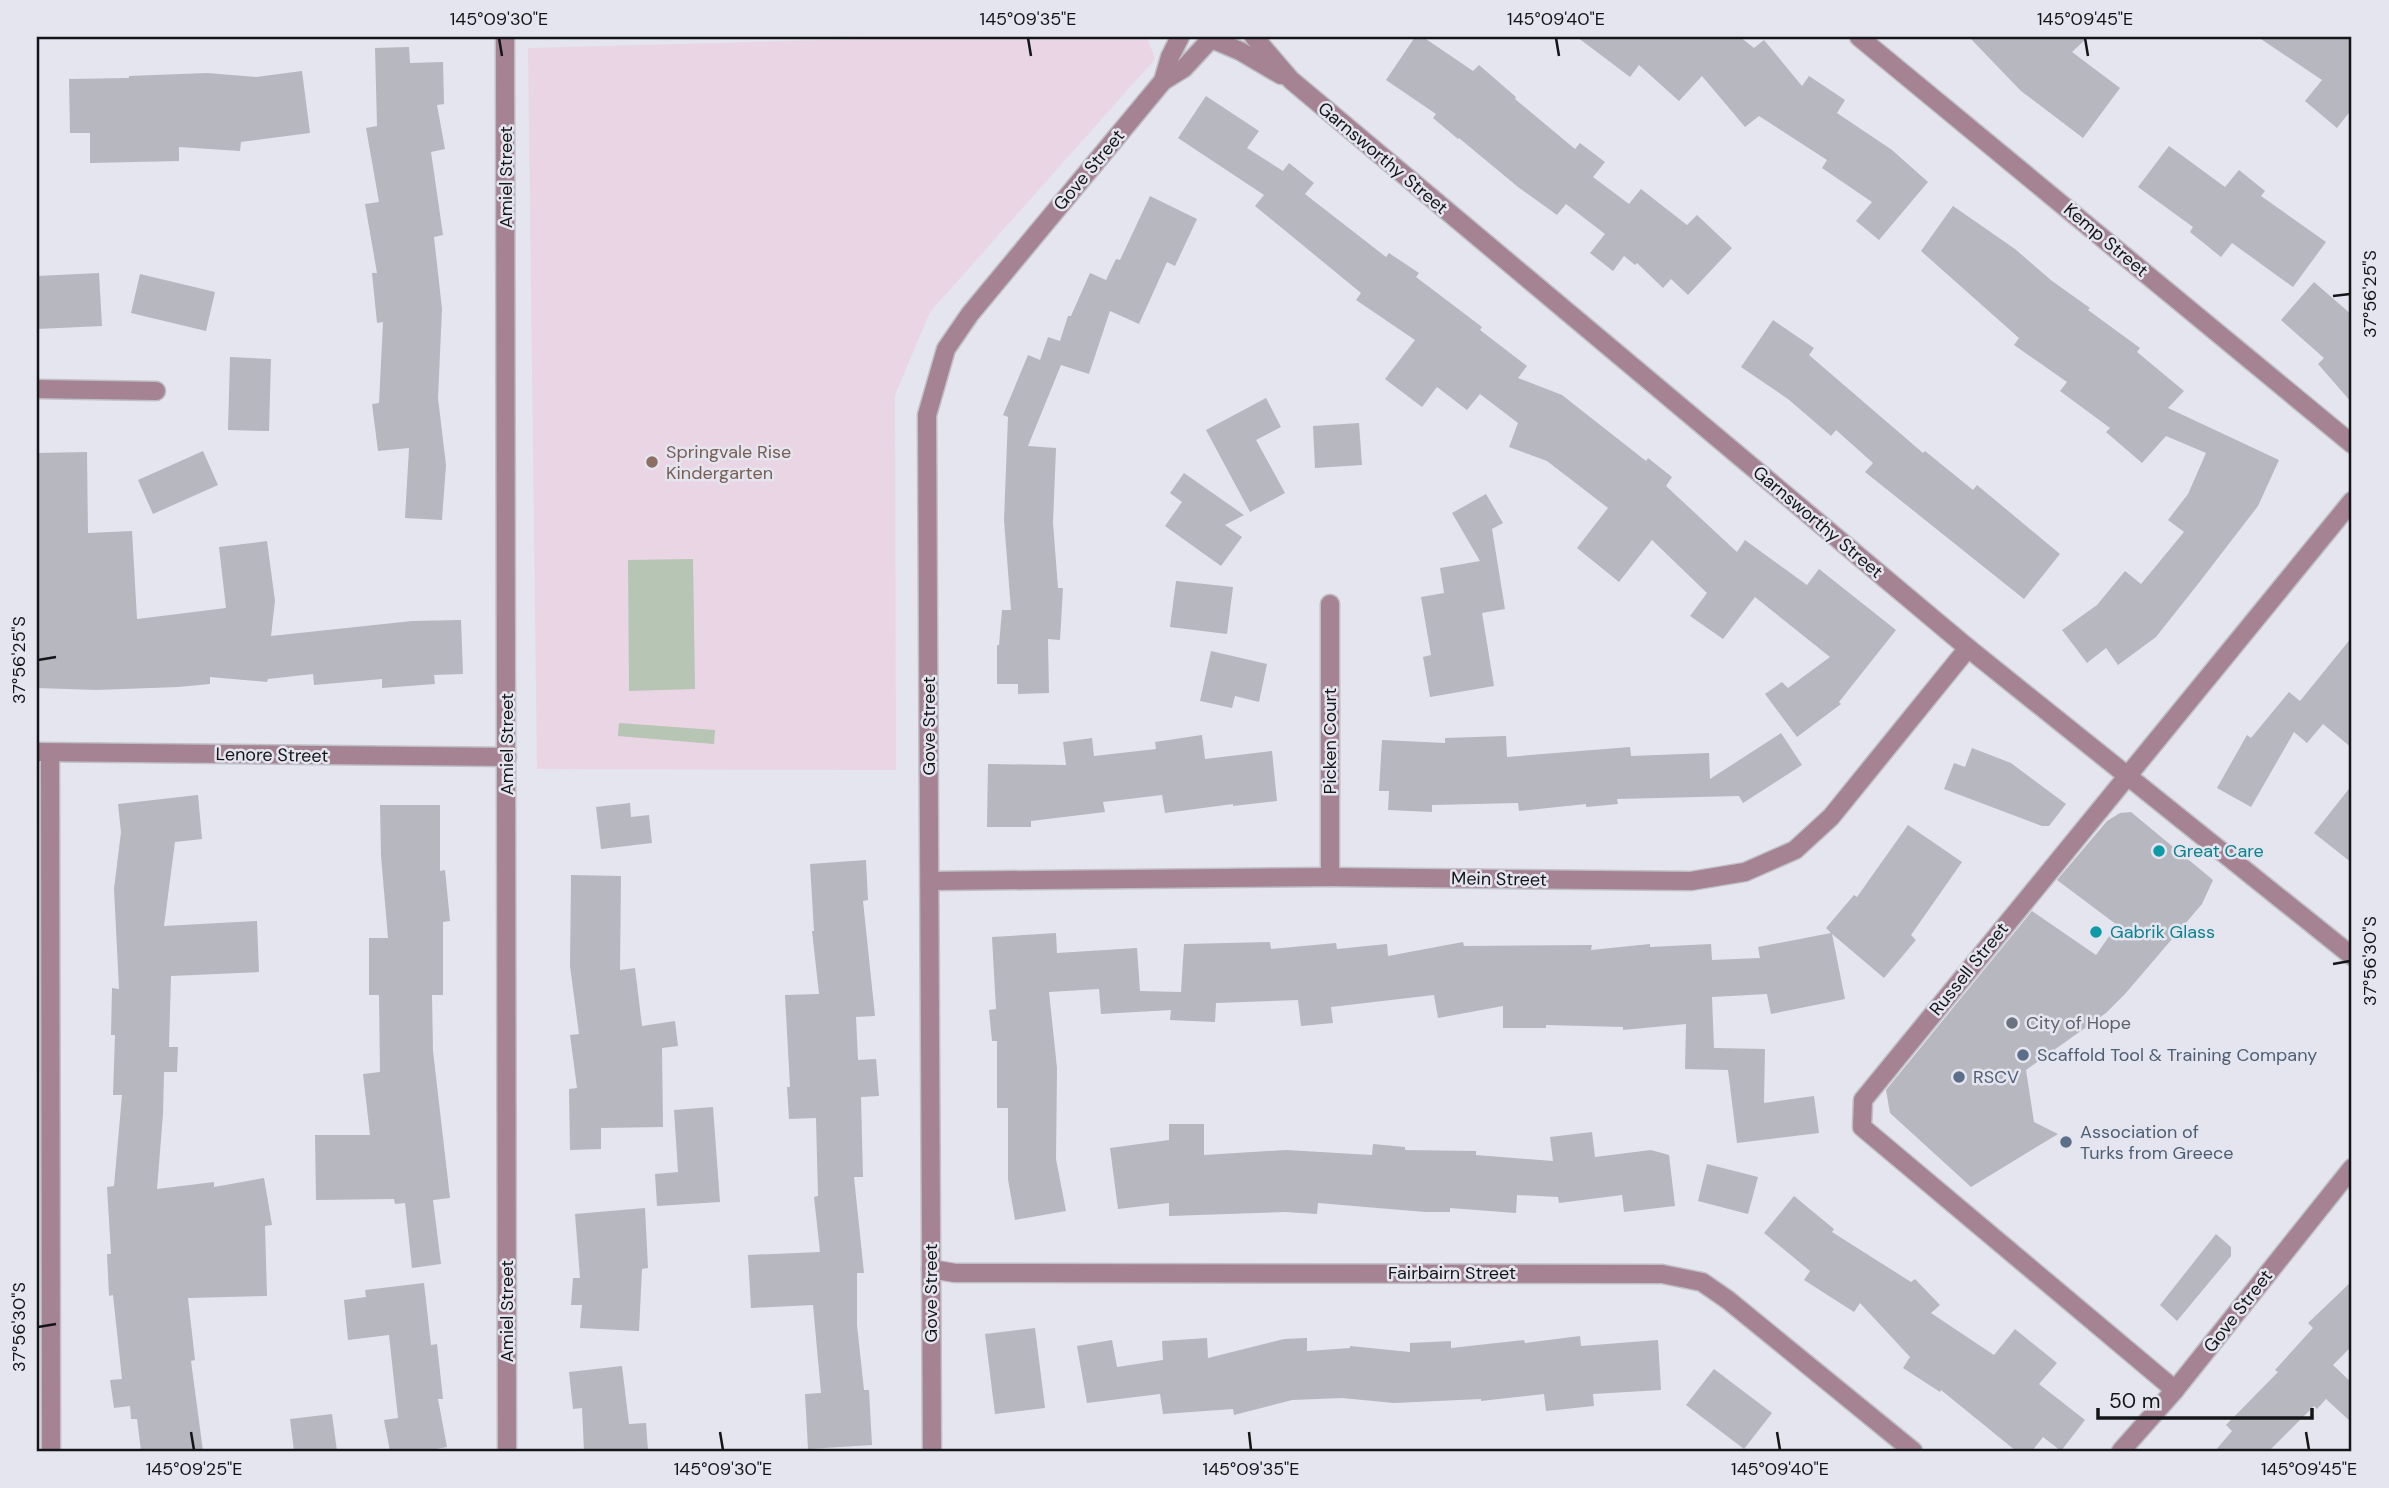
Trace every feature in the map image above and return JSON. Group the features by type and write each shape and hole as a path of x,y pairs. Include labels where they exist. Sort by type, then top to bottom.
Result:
{"street":[{"name":"Amiel Street","path":"505,37 507,1451"},
{"name":"Gove Street","path":"1163,81 1170,57 1180,37"},
{"name":"Garnsworthy Street","path":"1254,37 1290,80"},
{"name":"Kemp Street","path":"1859,37 2352,444"},
{"name":"Gove Street","path":"932,1451 927,415 942,359 970,314 1163,81 1184,68 1211,38"},
{"name":"Garnsworthy Street","path":"1211,38 1240,51 1290,80 1968,648 2352,956"},
{"path":"37,389 156,391"},
{"name":"Russell Street","path":"2175,1390 1863,1127 1863,1100 2352,501"},
{"name":"Picken Court","path":"1329,877 1330,604"},
{"name":"Mein Street","path":"930,881 1329,877 1690,881 1745,872 1795,850 1831,817 1968,648"},
{"name":"Lenore Street","path":"43,752 507,757"},
{"path":"43,752 44,1204 51,1451"},
{"name":"Gove Street","path":"2121,1451 2175,1390 2352,1168"},
{"name":"Fairbairn Street","path":"931,1269 955,1273 1662,1273 1702,1282 1719,1294 1913,1451"}],"shaded area":[{"path":"939,37 1147,37 1155,59 930,312 895,395 896,770 537,769 528,48"}],"green space":[{"path":"693,559 695,689 629,691 628,560"},
{"path":"619,723 715,730 714,744 618,736"}],"building":[{"path":"1415,37 1423,37 1473,71 1479,65 1575,149 1580,143 1605,162 1593,177 1629,204 1641,189 1687,225 1697,215 1732,248 1688,295 1671,279 1663,288 1637,263 1635,265 1624,256 1613,271 1590,253 1605,234 1566,204 1557,215 1458,139 1433,118 1436,114 1386,80"},
{"path":"1577,37 1740,37 1754,48 1764,40 1802,86 1809,76 1845,100 1837,113 1892,150 1928,182 1879,240 1856,221 1872,202 1822,168 1827,160 1759,116 1745,127 1702,76 1679,101 1639,65 1630,77"},
{"path":"1969,37 2088,37 2072,52 2120,88 2083,138 2021,91"},
{"path":"2258,37 2352,37 2352,109 2337,128 2305,101 2322,80"},
{"path":"409,47 410,63 443,62 444,104 437,105 445,149 431,152 443,235 434,237 442,309 438,398 446,465 442,520 405,518 409,448 378,451 372,404 379,403 383,322 377,323 372,273 377,273 365,204 379,202 366,128 377,126 375,48"},
{"path":"302,71 310,133 241,142 240,151 179,147 179,161 90,163 90,133 70,133 69,79 207,73 256,77"},
{"path":"1206,96 1259,131 1247,148 1283,171 1289,163 1314,183 1305,194 1386,257 1389,253 1419,273 1416,277 1482,327 1480,330 1527,366 1518,378 1562,395 1646,461 1648,458 1672,477 1666,486 1737,552 1745,540 1807,585 1819,569 1896,630 1839,702 1841,704 1797,737 1765,694 1782,682 1788,688 1830,657 1755,597 1723,639 1690,616 1707,593 1652,540 1619,582 1577,548 1608,508 1547,461 1509,447 1518,423 1480,394 1467,410 1437,387 1422,407 1385,379 1415,340 1356,300 1361,293 1255,206 1264,195 1178,138"},
{"path":"2169,146 2225,187 2239,170 2265,191 2261,196 2326,242 2293,287 2232,243 2221,257 2190,232 2193,227 2138,187"},
{"path":"1150,196 1197,219 1175,266 1167,262 1139,324 1110,311 1089,374 1061,365 1028,446 1056,448 1053,523 1058,588 1063,588 1060,640 1048,639 1049,693 1018,694 1018,684 997,684 997,645 1002,610 1011,610 1004,520 1008,417 1003,415 1028,355 1040,360 1048,337 1060,341 1068,316 1071,316 1090,273 1106,280 1116,259 1120,260"},
{"path":"1953,206 2015,249 2052,281 2090,308 2088,310 2140,348 2137,352 2184,391 2168,408 2279,460 2258,506 2198,584 2156,637 2118,665 2106,648 2087,663 2062,630 2097,605 2125,571 2141,584 2184,532 2168,520 2188,494 2206,453 2166,436 2142,463 2106,432 2110,428 2060,391 2067,382 2014,345 2019,338 1921,251"},
{"path":"99,273 102,326 37,329 37,276"},
{"path":"140,274 215,292 206,331 131,313"},
{"path":"2314,282 2352,315 2352,403 2318,364 2324,358 2281,320"},
{"path":"1773,320 1814,348 1809,355 1923,453 1925,451 1973,490 1977,485 2060,554 2024,599 1865,472 1873,463 1836,430 1831,436 1788,399 1741,367"},
{"path":"230,357 271,359 269,431 228,430"},
{"path":"1266,398 1281,427 1256,440 1285,493 1250,512 1206,430"},
{"path":"1359,423 1362,465 1315,468 1313,426"},
{"path":"203,451 218,485 153,514 138,480"},
{"path":"87,452 88,533 132,531 137,619 226,608 219,547 267,541 275,601 271,636 412,621 461,620 463,674 434,675 435,684 382,688 382,679 314,685 313,674 268,679 267,682 210,677 210,684 178,687 96,690 37,688 37,453"},
{"path":"1184,473 1244,515 1225,525 1242,537 1221,566 1165,526 1182,502 1170,493"},
{"path":"1486,494 1503,523 1492,529 1505,609 1482,613 1494,686 1430,697 1423,657 1431,655 1421,597 1444,593 1440,568 1480,561 1452,513"},
{"path":"1176,581 1233,587 1227,634 1170,627"},
{"path":"2352,637 2352,748 2323,724 2307,743 2294,732 2251,807 2217,788 2247,735 2251,738 2289,692 2300,701"},
{"path":"1211,651 1267,664 1259,702 1235,696 1232,708 1200,701"},
{"path":"1781,733 1802,765 1743,803 1739,796 1617,799 1618,804 1586,807 1586,804 1519,811 1518,803 1432,805 1432,812 1388,810 1389,791 1379,791 1382,740 1445,743 1445,738 1506,736 1507,757 1630,747 1631,756 1709,753 1710,779"},
{"path":"1202,735 1205,759 1272,751 1277,801 1165,813 1162,795 1103,802 1105,812 1031,821 1031,827 987,827 988,764 1066,765 1063,742 1092,738 1094,756 1156,749 1155,742"},
{"path":"1972,748 2011,763 2066,804 2049,826 2042,826 1944,789 1954,763 1965,767"},
{"path":"2352,785 2352,863 2314,833"},
{"path":"198,795 202,839 175,842 164,926 257,921 259,972 171,976 169,1047 178,1047 177,1072 164,1072 157,1189 214,1182 214,1187 264,1178 272,1225 265,1226 267,1296 188,1298 195,1360 191,1361 203,1451 141,1451 137,1419 131,1419 130,1406 114,1408 110,1380 122,1379 113,1295 109,1296 107,1254 111,1254 107,1187 114,1186 122,1095 113,1095 115,1035 111,1035 112,988 119,989 114,889 121,832 118,804"},
{"path":"630,803 631,817 649,815 652,843 601,849 596,807"},
{"path":"380,805 440,805 440,871 445,870 450,921 443,922 443,995 432,995 433,1051 450,1198 433,1200 441,1264 412,1268 405,1203 395,1204 394,1199 316,1200 315,1135 370,1135 363,1074 380,1072 379,995 369,995 369,938 388,938"},
{"path":"2131,812 2213,880 2202,904 2125,994 2106,1013 2026,1070 2034,1122 2058,1134 1971,1187 1890,1113 1886,1090 2032,911 2096,955 2117,925 2057,880 2107,821 2120,813"},
{"path":"1908,825 1962,862 1911,935 1916,940 1884,978 1832,934 1845,999 1771,1014 1767,994 1712,997 1714,1048 1765,1049 1764,1103 1814,1096 1819,1133 1737,1143 1728,1070 1685,1069 1686,1024 1623,1030 1623,1027 1546,1025 1546,1028 1503,1028 1503,1006 1438,1018 1434,995 1331,1007 1333,1023 1301,1026 1298,1000 1216,1003 1215,1022 1170,1020 1171,1010 1101,1014 1099,989 1049,992 1057,1068 1056,1159 1066,1211 1015,1220 1008,1179 1008,1108 997,1108 997,1041 992,1041 989,1010 996,1009 992,937 1056,933 1057,953 1137,948 1140,991 1181,992 1184,944 1270,942 1271,949 1336,943 1337,949 1387,944 1388,956 1463,942 1464,946 1592,945 1591,950 1650,944 1650,947 1711,944 1712,960 1760,958 1758,947 1831,933 1826,928 1854,895 1857,897"},
{"path":"866,860 868,900 863,901 875,1016 856,1017 858,1060 876,1059 879,1096 861,1097 863,1177 854,1177 864,1273 857,1273 857,1325 864,1390 869,1390 872,1445 808,1449 805,1394 821,1393 813,1305 751,1308 748,1255 820,1252 814,1197 818,1196 816,1118 789,1119 785,995 819,994 812,931 810,864"},
{"path":"571,875 621,876 620,970 635,968 642,1026 675,1021 678,1046 662,1048 663,1127 601,1128 601,1149 570,1150 569,1089 577,1088 570,1035 579,1034 570,966"},
{"path":"713,1107 720,1202 657,1206 655,1174 678,1172 674,1110"},
{"path":"1169,1124 1204,1124 1204,1155 1286,1150 1372,1155 1373,1144 1405,1147 1405,1150 1476,1151 1476,1155 1553,1161 1550,1137 1592,1132 1595,1157 1651,1150 1669,1155 1675,1206 1624,1212 1622,1195 1559,1203 1558,1197 1517,1195 1516,1213 1450,1208 1450,1212 1425,1212 1318,1203 1317,1214 1285,1212 1169,1216 1169,1203 1118,1209 1110,1148 1169,1140"},
{"path":"1707,1164 1758,1177 1748,1214 1698,1201"},
{"path":"1794,1196 1834,1229 1832,1232 1911,1282 1915,1279 1940,1305 1931,1313 1994,1355 2015,1329 2057,1363 2039,1384 2085,1420 2061,1451 2043,1437 2032,1451 2016,1451 1941,1390 1940,1392 1903,1368 1910,1357 1860,1303 1854,1312 1804,1280 1810,1271 1764,1233"},
{"path":"645,1208 648,1268 642,1269 639,1331 580,1328 582,1305 571,1305 573,1278 580,1278 575,1214"},
{"path":"2216,1234 2231,1247 2231,1256 2177,1321 2160,1305"},
{"path":"2352,1281 2352,1346 2333,1365 2352,1383 2352,1423 2326,1399 2317,1409 2314,1406 2269,1451 2215,1451 2232,1431 2226,1425 2278,1372 2275,1370 2313,1328 2308,1323"},
{"path":"424,1283 431,1345 437,1344 443,1399 438,1399 447,1447 425,1451 390,1451 384,1420 398,1418 389,1335 348,1340 344,1300 366,1297 365,1290"},
{"path":"1035,1328 1045,1408 995,1414 985,1334"},
{"path":"1580,1336 1581,1346 1658,1340 1661,1390 1593,1394 1594,1406 1546,1411 1544,1394 1481,1401 1394,1403 1342,1398 1292,1400 1234,1415 1233,1409 1163,1414 1160,1394 1087,1403 1077,1346 1112,1340 1117,1367 1163,1360 1162,1341 1207,1338 1208,1358 1284,1339 1307,1338 1307,1351 1350,1346 1410,1352 1410,1343 1451,1341 1451,1348"},
{"path":"622,1366 629,1424 646,1423 648,1451 584,1451 582,1408 573,1409 569,1372"},
{"path":"1714,1369 1772,1413 1744,1449 1686,1405"},
{"path":"332,1414 337,1451 294,1451 290,1419"}],"place":[{"name":"Springvale Rise Kindergarten","path":"652,462"},
{"name":"Great Care","path":"2159,851"},
{"name":"Gabrik Glass","path":"2096,932"},
{"name":"City of Hope","path":"2012,1023"},
{"name":"Scaffold Tool & Training Company","path":"2023,1055"},
{"name":"RSCV","path":"1959,1077"},
{"name":"Association of Turks from Greece","path":"2066,1142"}]}
